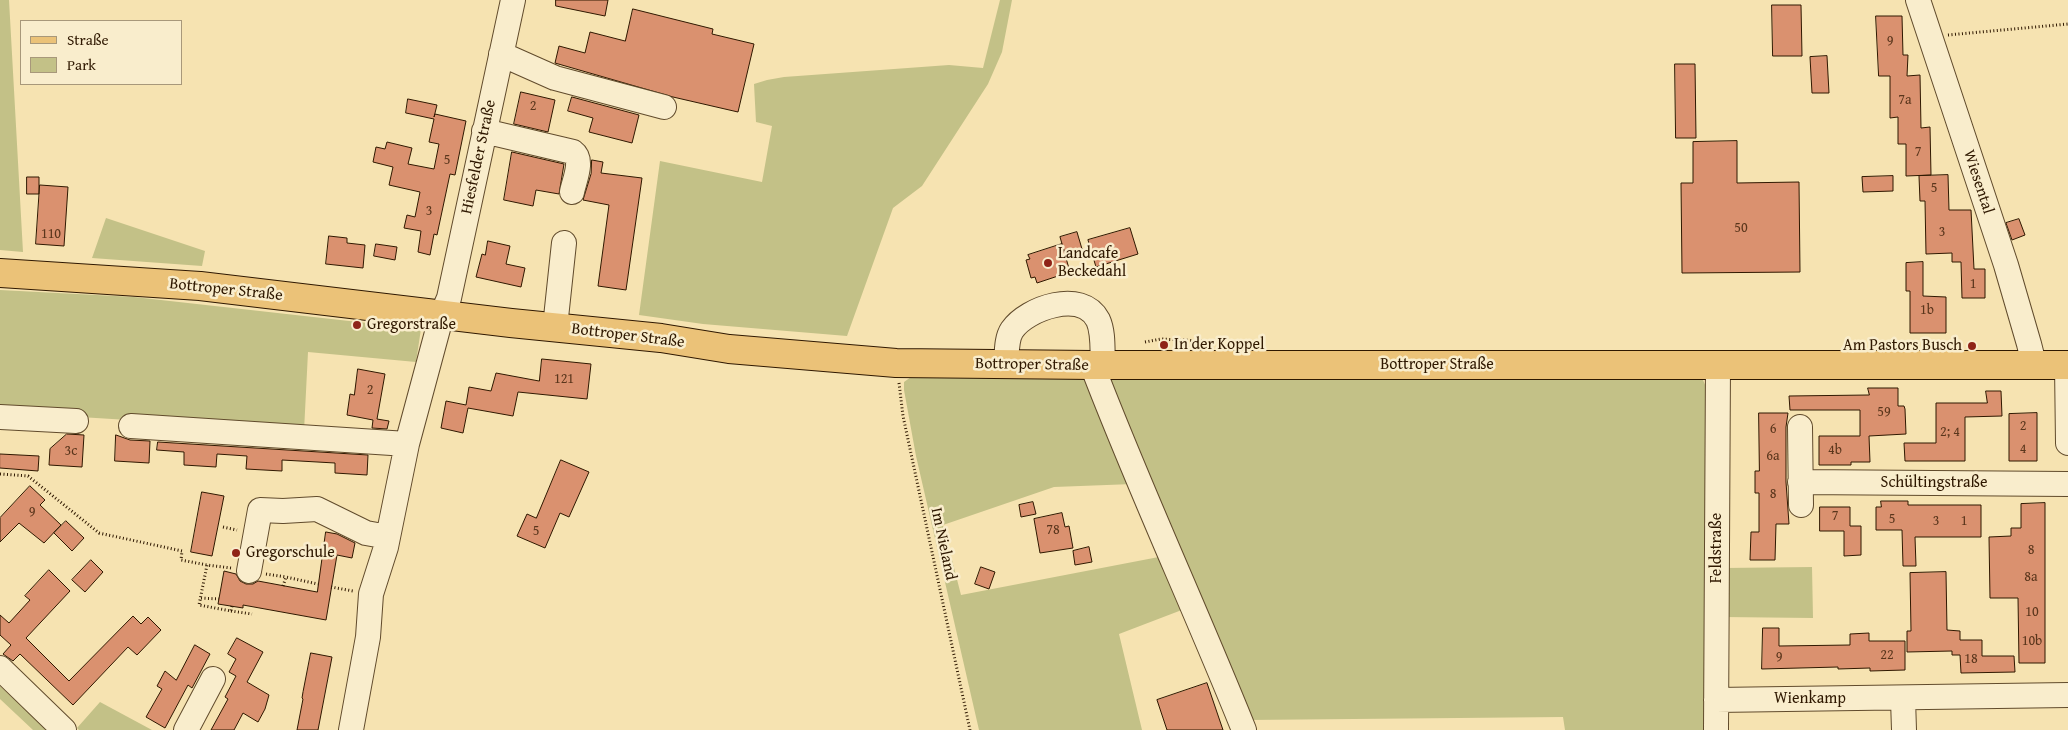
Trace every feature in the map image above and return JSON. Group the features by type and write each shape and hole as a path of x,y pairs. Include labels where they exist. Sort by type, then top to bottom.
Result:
{"main road":[{"name":"Bottroper Straße","path":"0,273 200,286 555,328 661,338 729,350 896,363 1097,366 2067,365"}],"street":[{"name":"Hiesfelder Straße","path":"442,314 449,298 514,0"},
{"name":"Wiesental","path":"1918,0 2006,265 2034,364"},
{"path":"501,54 555,78 664,106"},
{"path":"484,132 573,152 578,161 572,192"},
{"path":"555,328 564,243"},
{"path":"1006,364 1009,338 1012,330 1024,318 1044,307 1076,304 1089,309 1097,319 1100,329 1097,366 1117,430 1196,612 1244,730"},
{"path":"351,730 368,637 371,594 388,537 407,444 442,314"},
{"name":"Feldstraße","path":"1716,730 1718,365"},
{"path":"2067,365 2068,443"},
{"path":"0,417 76,422"},
{"path":"131,426 407,444"},
{"name":"Schültingstraße","path":"1800,427 1800,493 2068,484"},
{"path":"249,571 260,510 317,509 366,532 388,537"},
{"path":"0,668 64,730"},
{"path":"186,730 213,679"},
{"name":"Wienkamp","path":"1716,700 1903,699 2068,695"},
{"path":"1903,699 1904,730"}],"path":[{"path":"1930,37 2068,24"},
{"name":"Im Nieland","path":"896,363 903,416 970,730"},
{"path":"0,474 28,476 99,533 182,552 181,560 207,565"},
{"path":"284,586 286,577 318,584"},
{"path":"201,598 219,599"},
{"path":"200,604 231,608 252,614"}],"green space":[{"path":"0,0 9,0 23,252 0,250"},
{"path":"1000,0 1012,0 1002,52 988,84 922,186 893,208 847,336 703,324 639,315 660,161 762,182 772,126 756,122 754,84 784,77 949,65 983,68"},
{"path":"106,218 205,251 202,266 92,258"},
{"path":"0,290 134,297 421,329 416,362 308,352 304,431 0,412"},
{"path":"1698,376 1703,380 1706,387 1709,730 1565,730 1563,717 1248,720 1109,383 1111,377"},
{"path":"911,377 1083,378 1088,380 1133,484 1054,487 943,525 961,595 1164,556 1187,608 1119,634 1142,730 979,730 916,456 904,390 904,382"},
{"path":"1812,567 1813,618 1724,617 1724,568"},
{"path":"0,686 46,729 53,730 33,730 0,699"},
{"path":"100,702 152,730 79,730 77,728"}],"building":[{"path":"556,0 608,0 605,16 556,6"},
{"path":"1772,5 1801,5 1802,56 1773,56"},
{"path":"633,9 713,29 712,34 754,44 738,112 673,97 555,63 559,46 585,53 590,32 625,41"},
{"path":"1876,16 1902,16 1903,55 1908,55 1907,76 1920,75 1921,128 1930,127 1931,175 1906,176 1906,144 1898,144 1898,117 1890,118 1890,76 1879,76"},
{"path":"1827,56 1829,93 1812,93 1810,57"},
{"path":"1675,64 1695,64 1696,138 1676,138"},
{"path":"521,92 555,100 548,132 514,124"},
{"path":"572,97 639,115 632,143 589,132 593,118 568,111"},
{"path":"408,99 437,105 434,117 435,114 466,121 455,175 450,174 437,235 434,234 430,255 418,252 421,231 404,228 407,215 415,217 420,192 389,185 393,167 373,162 376,147 385,149 387,142 412,148 408,164 434,169 439,144 429,142 434,119 406,113"},
{"path":"1737,141 1737,183 1799,182 1800,272 1682,273 1681,183 1693,183 1693,142"},
{"path":"512,152 564,164 559,194 536,190 533,206 504,200"},
{"path":"592,160 603,162 601,173 642,178 626,290 598,286 609,205 583,200 591,174"},
{"path":"1948,175 1949,210 1971,210 1974,269 1985,269 1985,298 1962,298 1961,262 1952,262 1952,253 1926,254 1925,201 1920,201 1919,176"},
{"path":"1893,176 1893,191 1863,192 1862,177"},
{"path":"27,177 39,177 39,194 27,194"},
{"path":"40,185 68,187 64,246 36,244"},
{"path":"2019,219 2025,235 2012,240 2006,223"},
{"path":"1130,228 1138,254 1096,267 1088,240"},
{"path":"1077,232 1082,249 1065,254 1060,237"},
{"path":"329,236 347,238 347,243 365,245 363,268 326,264"},
{"path":"488,241 510,246 506,264 525,268 521,287 476,277 482,254 485,255"},
{"path":"376,244 397,247 395,260 374,256"},
{"path":"1062,244 1070,272 1037,283 1035,277 1031,278 1026,260 1030,259 1028,255"},
{"path":"1923,262 1923,296 1946,297 1946,333 1910,333 1910,291 1906,291 1906,263"},
{"path":"542,359 591,364 587,399 518,392 513,416 468,408 463,433 441,428 446,401 466,405 469,387 491,391 496,373 539,381"},
{"path":"358,369 385,374 377,419 389,421 387,429 372,428 373,420 347,415 350,394 354,395"},
{"path":"1868,388 1898,388 1898,406 1904,406 1905,409 1906,434 1869,436 1870,462 1851,462 1851,465 1819,465 1819,436 1860,436 1860,410 1790,410 1789,396 1869,395"},
{"path":"1986,391 2001,391 2002,416 1965,417 1965,461 1905,461 1904,443 1936,443 1936,403 1987,403"},
{"path":"1759,413 1788,413 1786,427 1786,482 1789,524 1776,524 1775,560 1750,560 1751,532 1759,532 1759,493 1755,493 1755,471 1759,471"},
{"path":"2037,413 2037,461 2009,461 2009,414"},
{"path":"67,434 84,435 82,467 49,465 50,449"},
{"path":"116,435 130,440 150,441 149,463 115,461"},
{"path":"158,442 368,455 367,475 335,473 335,463 282,460 282,471 246,469 247,456 217,454 216,467 184,465 184,452 157,450"},
{"path":"0,454 39,456 38,471 0,468"},
{"path":"561,460 589,472 569,517 560,513 545,548 517,536 527,514 536,518"},
{"path":"30,486 45,500 40,505 61,525 44,543 19,523 0,542 0,518"},
{"path":"202,492 224,496 212,556 191,552"},
{"path":"1881,501 1908,501 1908,505 1981,505 1981,537 1915,537 1916,566 1903,566 1902,530 1876,530 1876,507 1881,507"},
{"path":"1033,502 1036,514 1021,517 1019,505"},
{"path":"2045,503 2045,663 2019,663 2018,598 1990,598 1989,537 2011,536 2011,528 2021,528 2021,504"},
{"path":"1820,507 1850,507 1850,526 1861,526 1861,555 1844,556 1844,531 1820,531"},
{"path":"1062,513 1065,527 1069,526 1073,548 1040,553 1034,519"},
{"path":"66,521 84,538 72,551 54,533"},
{"path":"326,532 337,534 355,543 352,558 337,555 326,620 243,605 243,608 218,604 224,571 236,574 240,581 246,584 253,584 258,581 317,592"},
{"path":"1089,547 1092,562 1075,565 1073,551"},
{"path":"91,560 103,572 85,592 72,580"},
{"path":"981,567 995,572 989,589 975,584"},
{"path":"49,570 70,591 26,638 69,681 133,616 141,624 148,617 161,630 137,655 128,647 73,705 20,654 13,661 3,654 11,645 0,635 0,615 9,623 30,600 25,596"},
{"path":"1946,572 1947,630 1960,631 1960,640 1982,640 1982,656 2014,656 2015,672 1961,673 1960,655 1952,655 1952,651 1907,652 1907,631 1911,631 1910,573"},
{"path":"1763,628 1779,628 1779,646 1850,645 1850,634 1869,633 1869,641 1905,641 1905,670 1870,671 1870,668 1838,669 1838,667 1762,669"},
{"path":"237,638 263,652 247,682 269,695 265,709 258,722 243,713 234,730 211,730 228,699 225,697 236,676 229,672 236,659 228,654"},
{"path":"195,645 210,654 192,688 188,685 165,728 146,717 162,689 157,686 165,671 176,680"},
{"path":"311,653 332,657 318,730 297,730 303,692"},
{"path":"1207,683 1223,730 1167,730 1157,700"}],"place":[{"name":"Landcafe Beckedahl","path":"1048,263"},
{"name":"Gregorstraße","path":"357,325"},
{"name":"In der Koppel","path":"1164,345"},
{"name":"Am Pastors Busch","path":"1972,346"},
{"name":"Gregorschule","path":"236,553"}]}
